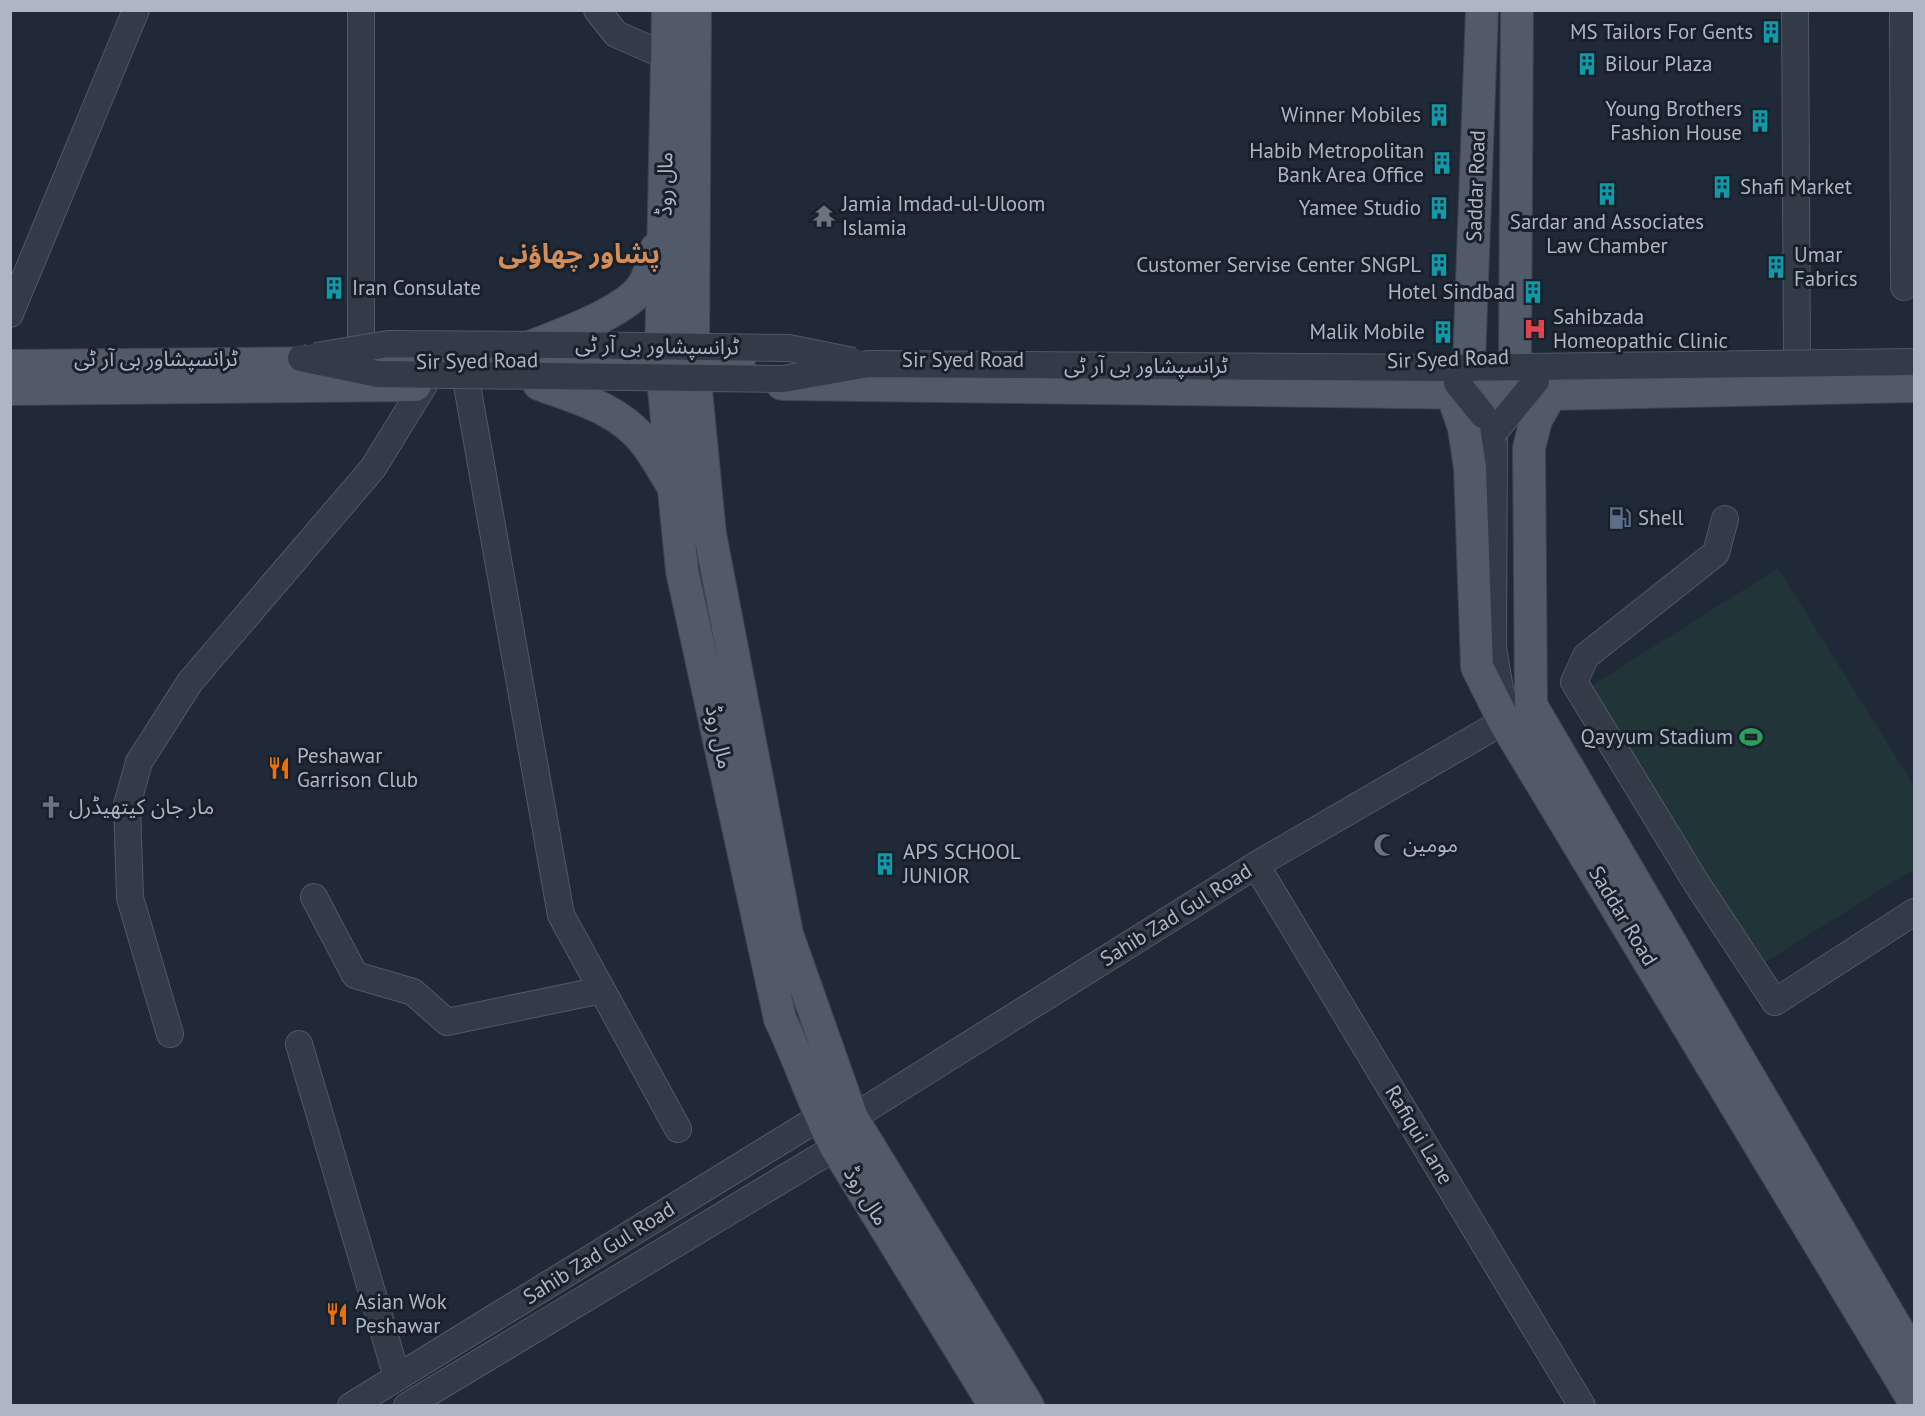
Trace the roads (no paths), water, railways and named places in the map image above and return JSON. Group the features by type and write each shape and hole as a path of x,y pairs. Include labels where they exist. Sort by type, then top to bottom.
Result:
{"main road":[{"name":"مال روڈ","path":"668,10 663,371 682,571 780,1019 798,1056 820,1117 836,1147 995,1406"},
{"name":"مال روڈ","path":"695,10 694,371 710,534 787,934 852,1118 1028,1406"},
{"name":"Saddar Road","path":"1469,362 1482,10"},
{"name":"Saddar Road","path":"1515,357 1517,10"},
{"path":"476,373 576,329 620,306 644,285 665,222"},
{"name":"Sir Syed Road","path":"10,389 424,385 476,373 694,371 1148,375 1469,362 1515,357 1797,359 1914,357"},
{"path":"1624,358 1624,392"},
{"name":"Sir Syed Road","path":"10,366 361,363 476,373 539,384 663,371"},
{"name":"Sir Syed Road","path":"1148,375 1452,393 1551,394 1914,386"},
{"path":"539,384 601,407 625,422 643,440 674,489"},
{"name":"Saddar Road","path":"1452,393 1464,428 1470,468 1477,667 1503,721 1619,884 1914,1358"},
{"name":"Saddar Road","path":"1551,394 1536,420 1529,448 1531,705 1619,884"},
{"name":"Saddar Road","path":"1895,1328 1914,1401"}],"street":[{"path":"10,314 136,10"},
{"path":"361,10 361,363"},
{"path":"597,10 616,34 668,57"},
{"path":"1795,10 1797,359"},
{"path":"1903,10 1904,287"},
{"name":"ٹرانسپشاور بی آر ٹی","path":"10,359 301,358 388,344 766,347 789,348 868,364 1424,368 1914,362"},
{"name":"ٹرانسپشاور بی آر ٹی","path":"1424,368 1457,383 1489,423 1536,381 1572,365"},
{"path":"476,373 561,915 678,1129"},
{"path":"170,1034 130,898 127,805 139,762 190,682 373,468 424,385"},
{"path":"1489,423 1493,648 1501,695 1586,836 1619,884"},
{"path":"1725,519 1716,553 1586,656 1574,682 1697,884 1775,1002 1914,912"},
{"name":"Sahib Zad Gul Road","path":"407,1406 836,1147 852,1118 1256,865 1503,721"},
{"name":"Rafiqui Lane","path":"1256,865 1582,1406"},
{"path":"314,897 355,975 413,992 447,1022 602,990"},
{"path":"300,1044 397,1377"},
{"path":"820,1117 852,1118"},
{"name":"Sahib Zad Gul Road","path":"351,1406 820,1117"}],"place":[{"name":"MS Tailors For Gents","path":"1771,32"},
{"name":"Bilour Plaza","path":"1587,64"},
{"name":"Winner Mobiles","path":"1439,115"},
{"name":"Young Brothers Fashion House","path":"1760,121"},
{"name":"Habib Metropolitan Bank Area Office","path":"1442,163"},
{"name":"Shafi Market","path":"1722,187"},
{"name":"Sardar and Associates Law Chamber","path":"1607,194"},
{"name":"Yamee Studio","path":"1439,208"},
{"name":"Jamia Imdad-ul-Uloom Islamia","path":"824,216"},
{"name":"Customer Servise Center SNGPL","path":"1439,265"},
{"name":"Umar Fabrics","path":"1776,267"},
{"name":"Iran Consulate","path":"334,288"},
{"name":"Hotel Sindbad","path":"1533,292"},
{"name":"Sahibzada Homeopathic Clinic","path":"1535,329"},
{"name":"Malik Mobile","path":"1443,332"},
{"name":"Shell","path":"1620,518"},
{"name":"Qayyum Stadium","path":"1751,737"},
{"name":"Peshawar Garrison Club","path":"279,768"},
{"name":"مار جان کیتھیڈرل","path":"51,807"},
{"name":"مومین","path":"1385,845"},
{"name":"APS SCHOOL JUNIOR","path":"885,864"},
{"name":"Asian Wok Peshawar","path":"337,1314"}],"district":[{"name":"پشاور چھاؤنی","path":"579,254"}]}
